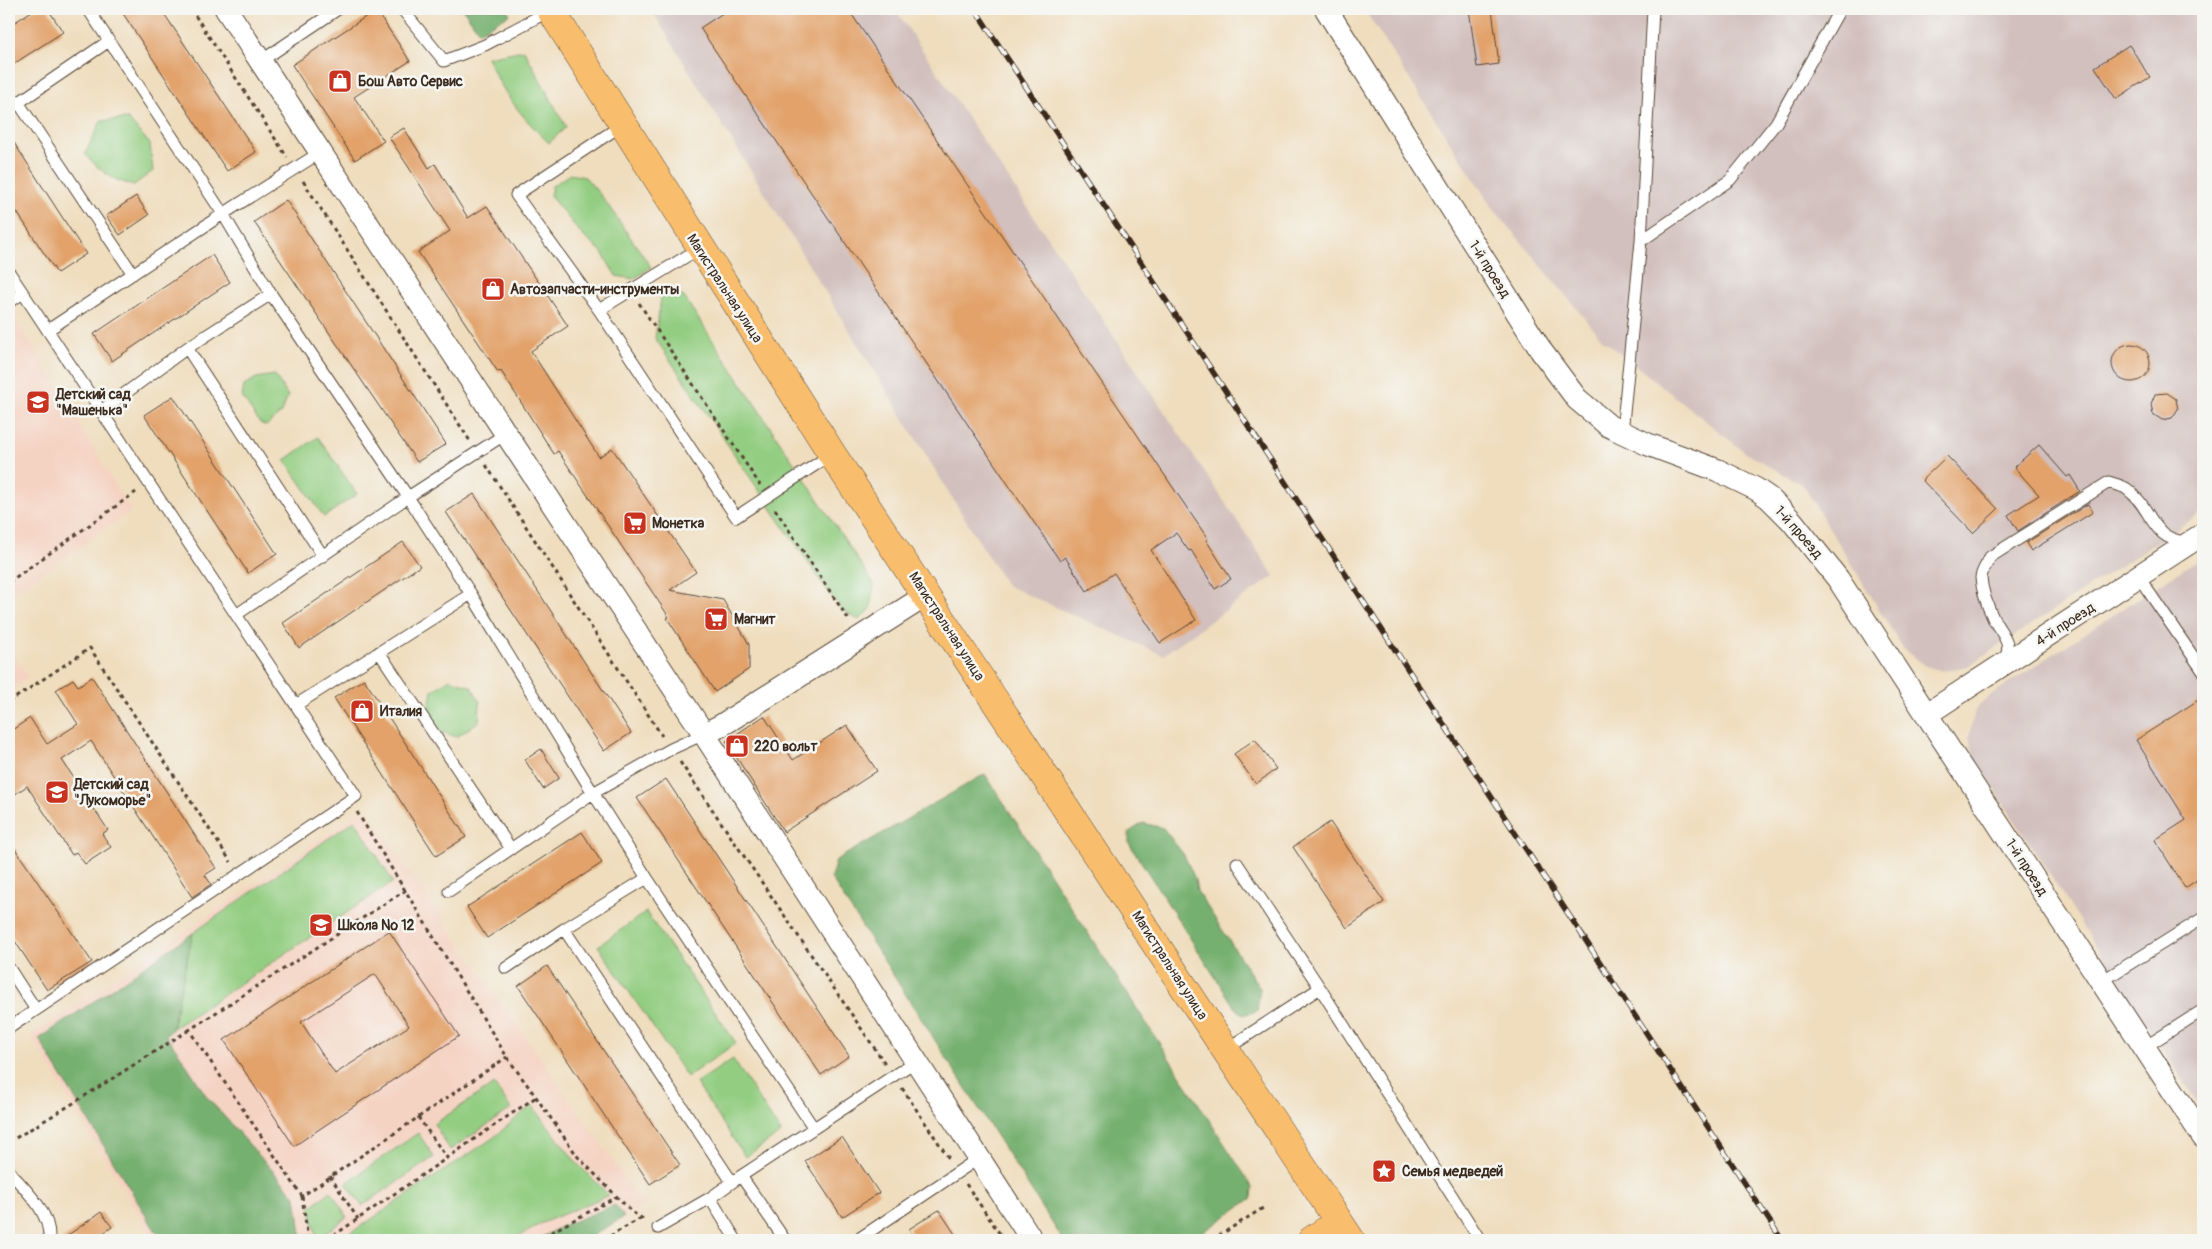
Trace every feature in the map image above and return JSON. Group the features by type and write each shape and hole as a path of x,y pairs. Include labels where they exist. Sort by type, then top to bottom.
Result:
{"main road":[{"name":"Магистральная улица","path":"550,9 832,454 927,595 1345,1231"},
{"path":"1312,1240 1345,1231"}],"street":[{"path":"226,9 704,734 1032,1240"},
{"name":"1-й проезд","path":"1326,9 1559,377 1592,413 1622,433 1735,478 1756,489 1781,509 1838,579 2203,1137"},
{"name":"4-й проезд","path":"1927,714 2197,538"},
{"path":"704,734 722,725 927,595"}],"lane":[{"path":"88,9 223,214 271,294 471,594 647,878 814,1127"},
{"path":"261,61 338,9"},
{"path":"402,9 444,60 506,35 550,9"},
{"path":"1622,433 1642,241 1653,9"},
{"path":"1642,241 1730,180 1776,123 1840,9"},
{"path":"109,40 13,105 133,274"},
{"path":"622,125 516,195 598,310 736,517 832,454"},
{"path":"48,330 223,214 321,152"},
{"path":"598,310 700,248"},
{"path":"9,272 356,796 239,872 9,1028"},
{"path":"9,302 23,293"},
{"path":"101,411 187,348 271,294"},
{"path":"187,348 323,556"},
{"path":"236,615 408,497 507,434"},
{"path":"2030,647 2016,645 2007,639 1994,619 1987,603 1981,576 1990,557 2109,482 2127,489 2144,508 2159,532 2162,543 2160,553 2145,572 2203,671"},
{"path":"2159,532 2176,541 2197,538"},
{"path":"296,705 471,594"},
{"path":"2003,665 2009,651 2007,639"},
{"path":"379,652 511,849"},
{"path":"449,891 593,793 704,734"},
{"path":"1237,863 1320,988 1480,1240"},
{"path":"506,968 564,929 647,878"},
{"path":"2102,982 2203,918"},
{"path":"564,929 736,1179 785,1240"},
{"path":"9,968 36,1010"},
{"path":"1225,1050 1320,988"},
{"path":"2144,1047 2203,1010"},
{"path":"658,1228 710,1198 814,1127 916,1061"},
{"path":"857,1240 979,1158"},
{"path":"9,1171 40,1208 49,1222 49,1240"},
{"path":"710,1198 736,1240"}],"path":[{"path":"191,9 671,750 894,1075 1004,1240"},
{"path":"630,290 861,638"},
{"path":"9,582 149,483"},
{"path":"9,702 90,648 239,872"},
{"path":"356,796 358,815 406,890 507,1057 578,1158 632,1212 658,1228"},
{"path":"9,1142 190,1030 406,890"},
{"path":"190,1030 302,1196 308,1240"},
{"path":"302,1196 507,1057"},
{"path":"327,1240 536,1098"},
{"path":"418,1117 447,1158"},
{"path":"330,1176 358,1219"},
{"path":"536,1240 616,1196"},
{"path":"1212,1240 1263,1208"},
{"path":"603,1240 641,1218"}],"shaded area":[{"path":"651,9 895,9 1274,576 1163,655 1006,585"},
{"path":"1364,9 2203,9 2203,512 1968,666 1943,671 1926,666 1904,650 1803,485 1746,453 1602,339 1492,207"},
{"name":"Детский сад \"Машенька\"","path":"14,315 131,511 9,596 9,318"},
{"path":"2203,556 2203,1111 1974,758 1969,737 1975,710 1991,695"},
{"path":"9,649 28,677 9,690"},
{"name":"Школа № 12","path":"365,809 644,1205 586,1240 154,1240 31,1036"}],"green space":[{"path":"463,9 507,9 510,14 479,32"},
{"path":"524,50 566,127 549,143 513,103 499,82 487,57"},
{"path":"128,119 150,144 153,171 134,185 119,181 106,174 85,154 101,121"},
{"path":"570,174 585,177 603,198 651,267 634,279 616,276 601,251 584,237 550,196 552,186"},
{"path":"670,290 684,297 874,584 870,610 859,620 843,611 829,593 655,338 661,298"},
{"path":"275,375 288,396 282,412 266,426 260,423 242,397 244,386 256,378"},
{"path":"318,437 357,494 324,517 285,460"},
{"path":"450,679 472,687 480,702 479,721 457,737 441,732 428,711 432,691"},
{"path":"985,774 1253,1188 1252,1198 1192,1240 1063,1240 831,878 836,860"},
{"path":"355,820 393,882 172,1029 193,933"},
{"path":"1143,823 1163,828 1184,855 1195,879 1197,891 1260,988 1257,1011 1243,1015 1235,1008 1129,843 1129,832"},
{"path":"646,912 736,1043 687,1077 598,946"},
{"path":"193,933 172,1029 166,1036 207,1097 296,1197 302,1240 161,1240 39,1039"},
{"path":"733,1059 781,1133 745,1157 696,1083"},
{"path":"494,1084 511,1109 450,1150 434,1124"},
{"path":"532,1105 576,1162 609,1195 540,1224 513,1240 340,1240 493,1138"},
{"path":"418,1133 434,1157 362,1206 346,1183"},
{"path":"331,1191 347,1217 317,1240 310,1207"},
{"path":"615,1205 624,1217 585,1240 537,1240 562,1226"}],"building":[{"path":"35,9 48,9 63,32 9,67 9,26"},
{"path":"120,9 161,9 256,152 227,171"},
{"path":"729,9 848,9 1208,539 1206,540 1231,579 1215,589 1191,550 1189,551 1176,533 1151,550 1196,620 1160,643 1114,573 1087,591 1065,557 1060,561 700,28"},
{"path":"1469,9 1492,9 1499,64 1477,67"},
{"name":"Бош Авто Сервис","path":"376,10 410,61 354,97 384,141 355,160 292,65"},
{"path":"2129,45 2150,77 2116,99 2095,67"},
{"path":"404,128 429,168 435,164 468,218 487,206 568,326 531,351 599,457 612,448 696,572 670,590 723,600 749,644 749,669 715,692 667,618 669,617 558,451 554,454 501,371 498,372 418,252 450,231 389,137"},
{"path":"9,135 86,254 57,273 9,200"},
{"path":"136,196 149,215 120,235 106,216"},
{"path":"286,200 446,444 417,462 254,222"},
{"path":"212,255 230,282 112,361 94,334"},
{"path":"2131,344 2138,345 2144,350 2149,356 2149,370 2144,376 2138,381 2131,382 2124,381 2118,376 2113,370 2112,363 2113,356 2118,350 2124,345"},
{"path":"2167,393 2176,399 2178,409 2172,418 2162,420 2153,414 2151,404 2155,394"},
{"path":"173,396 277,554 248,573 144,415"},
{"path":"2039,445 2067,477 2070,475 2080,491 2018,531 2008,515 2039,495 2014,467"},
{"path":"1947,456 1998,509 1973,533 1922,480"},
{"path":"474,494 631,733 604,751 446,512"},
{"path":"2088,504 2093,512 2031,551 2026,543"},
{"path":"403,542 420,566 299,648 283,623"},
{"name":"Детский сад \"Лукоморье\"","path":"92,677 216,868 205,875 211,884 192,897 91,741 62,760 108,830 102,834 111,847 85,864 76,852 72,855 27,786 9,798 9,732 30,718 47,744 78,724 56,690 73,679 78,686"},
{"path":"364,679 466,837 436,856 334,698"},
{"path":"2203,697 2203,876 2185,888 2155,840 2186,820 2136,740"},
{"path":"764,716 793,760 847,725 877,771 784,832 726,741"},
{"path":"1255,739 1276,769 1256,784 1234,754"},
{"path":"541,749 559,778 543,789 525,760"},
{"path":"666,779 849,1056 821,1075 637,798"},
{"path":"1330,822 1384,902 1347,928 1293,847"},
{"path":"582,832 602,863 487,938 467,907"},
{"path":"9,840 92,962 47,990 9,932"},
{"path":"389,931 459,1036 294,1146 224,1040","holes":["375,974 409,1026 335,1074 301,1022"]},
{"path":"547,966 680,1165 650,1184 518,986"},
{"path":"842,1137 879,1193 842,1217 805,1161"},
{"path":"939,1210 959,1240 916,1240 909,1229"},
{"path":"101,1212 112,1227 93,1240 61,1240"}],"railway":[{"path":"975,9 1782,1240"}],"place":[{"name":"Бош Авто Сервис","path":"340,81"},
{"name":"Автозапчасти-инструменты","path":"493,289"},
{"name":"Детский сад \"Машенька\"","path":"38,402"},
{"name":"Монетка","path":"635,523"},
{"name":"Магнит","path":"716,619"},
{"name":"Италия","path":"362,711"},
{"name":"220 вольт","path":"737,746"},
{"name":"Детский сад \"Лукоморье\"","path":"57,792"},
{"name":"Школа № 12","path":"321,925"},
{"name":"Семья медведей","path":"1384,1171"}]}
